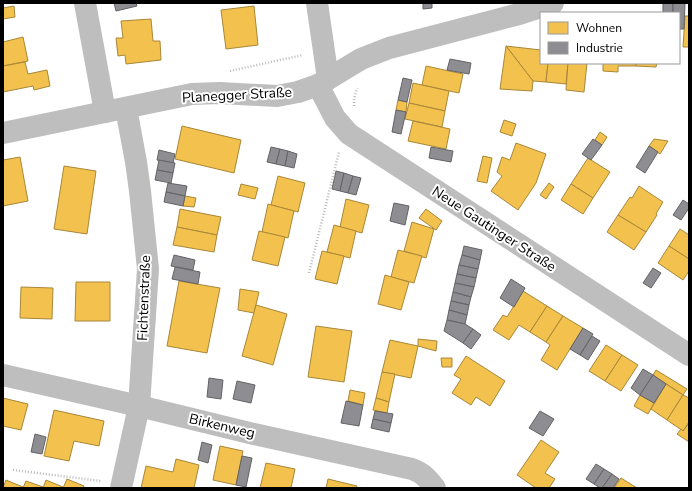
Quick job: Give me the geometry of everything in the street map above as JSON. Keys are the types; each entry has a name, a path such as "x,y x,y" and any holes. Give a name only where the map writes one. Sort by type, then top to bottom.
{"street":[{"name":"Fichtenstraße","path":"85,3 115,110 139,184 148,269 139,406 122,486"},
{"name":"Neue Gautinger Straße","path":"317,3 324,51 323,82 335,118 351,136 689,355"},
{"name":"Planegger Straße","path":"3,133 192,94 220,93 277,96 298,92 323,82 361,59 390,48 517,9 553,3"},
{"name":"Birkenweg","path":"3,375 412,469 419,471 426,476 435,488"}],"path":[{"path":"229,71 324,51"},
{"path":"354,111 354,99 359,84"},
{"path":"309,273 338,152 351,136"},
{"path":"12,470 122,486"}],"building: Wohnen":[{"path":"14,6 15,17 3,19 3,8"},
{"path":"254,6 258,45 226,49 221,10"},
{"path":"685,16 689,16 689,47 683,47"},
{"path":"151,19 153,41 160,41 161,60 126,64 125,55 118,56 116,38 123,38 121,21"},
{"path":"23,37 28,61 3,66 3,42"},
{"path":"506,46 540,50 540,64 548,64 546,82 533,81"},
{"path":"506,46 533,81 532,91 500,89"},
{"path":"25,62 28,74 47,70 50,86 34,90 33,86 3,92 3,66"},
{"path":"548,64 568,64 566,84 546,82"},
{"path":"568,64 587,64 584,92 566,90"},
{"path":"603,64 636,64 636,66 618,66 618,72 603,71"},
{"path":"636,64 657,64 656,67 636,66"},
{"path":"426,66 463,74 459,93 422,85"},
{"path":"413,83 449,91 445,111 409,103"},
{"path":"398,100 407,102 406,112 396,110"},
{"path":"409,103 445,111 442,127 405,119"},
{"path":"504,120 516,124 512,136 500,132"},
{"path":"413,121 450,129 446,149 408,141"},
{"path":"182,126 241,140 234,173 175,159"},
{"path":"600,132 607,137 602,145 595,140"},
{"path":"654,139 668,141 660,154 649,146"},
{"path":"516,143 546,154 536,183 518,210 491,191 502,176 497,172 502,157 510,160"},
{"path":"483,156 492,158 487,183 477,181"},
{"path":"20,157 28,201 3,206 3,160"},
{"path":"588,158 610,172 593,198 571,184"},
{"path":"64,166 96,171 87,234 54,229"},
{"path":"278,176 305,183 298,212 271,205"},
{"path":"549,183 554,187 546,199 540,195"},
{"path":"241,184 258,188 255,199 238,195"},
{"path":"571,184 593,198 583,214 561,200"},
{"path":"639,186 663,202 646,232 618,215 630,197 632,198"},
{"path":"185,196 196,198 194,207 183,206"},
{"path":"346,199 369,205 362,233 340,227"},
{"path":"268,204 294,211 288,238 262,232"},
{"path":"180,209 221,217 217,235 177,227"},
{"path":"426,209 442,221 436,230 419,218"},
{"path":"618,215 646,232 634,250 607,232"},
{"path":"412,222 434,229 426,258 404,251"},
{"path":"334,225 356,231 350,258 327,252"},
{"path":"177,227 217,235 214,252 173,245"},
{"path":"680,229 689,235 689,259 669,246"},
{"path":"259,231 285,237 278,266 252,260"},
{"path":"669,246 689,259 689,271 683,280 658,263"},
{"path":"398,250 422,256 414,283 391,277"},
{"path":"322,251 344,256 337,284 315,279"},
{"path":"385,275 409,282 401,310 378,304"},
{"path":"179,281 220,288 207,353 167,346"},
{"path":"76,282 110,282 110,321 75,321"},
{"path":"21,287 53,288 52,319 20,318"},
{"path":"240,289 259,292 254,313 238,310"},
{"path":"523,291 547,306 530,332 519,325 509,340 493,330 503,315 507,317"},
{"path":"256,305 287,314 273,365 242,356"},
{"path":"547,306 563,316 546,342 530,332"},
{"path":"563,316 583,328 557,370 541,360 550,345 546,342"},
{"path":"316,326 352,331 344,382 308,377"},
{"path":"418,339 437,341 436,351 418,346"},
{"path":"390,340 418,346 411,378 382,372"},
{"path":"606,345 622,355 605,381 589,371"},
{"path":"622,355 638,365 621,391 605,381"},
{"path":"466,356 505,381 490,406 476,397 471,405 452,393 461,379 454,375"},
{"path":"441,358 452,358 452,367 442,367"},
{"path":"656,370 687,389 683,395 653,375"},
{"path":"382,372 395,374 389,402 376,398"},
{"path":"666,384 683,395 667,420 651,409"},
{"path":"350,390 365,393 363,405 348,401"},
{"path":"640,395 654,403 648,414 634,406"},
{"path":"683,395 689,398 689,422 683,431 667,420"},
{"path":"3,398 28,404 21,430 3,426"},
{"path":"376,398 389,402 387,413 373,410"},
{"path":"54,410 104,421 99,446 74,441 69,461 44,456"},
{"path":"689,423 689,442 677,434 681,429 683,431"},
{"path":"541,440 559,452 545,473 555,479 549,488 536,488 517,475"},
{"path":"220,446 243,451 236,485 213,480"},
{"path":"176,459 199,465 194,488 141,488 146,466 173,472"},
{"path":"266,463 295,469 291,488 260,488"},
{"path":"621,478 637,488 614,488"},
{"path":"67,479 84,486 83,488 63,488"},
{"path":"328,479 357,486 356,488 326,488"},
{"path":"6,480 23,487 23,488 3,488"},
{"path":"46,480 63,487 63,488 43,488"},
{"path":"26,481 43,487 43,488 23,488"}],"building: Industrie":[{"path":"114,3 136,3 137,6 116,11"},
{"path":"423,3 432,3 432,8 423,9"},
{"path":"663,3 673,3 673,12 663,12"},
{"path":"673,3 685,3 684,29 680,29 680,12 673,12"},
{"path":"450,59 471,63 469,74 447,70"},
{"path":"403,78 412,80 407,102 398,100"},
{"path":"396,110 406,112 401,134 392,132"},
{"path":"593,139 602,145 591,160 582,154"},
{"path":"649,146 658,152 645,173 636,167"},
{"path":"271,147 280,149 276,164 267,162"},
{"path":"431,147 453,151 451,162 429,158"},
{"path":"280,149 288,151 285,166 276,164"},
{"path":"159,150 175,154 173,163 157,160"},
{"path":"288,151 297,154 294,168 285,166"},
{"path":"159,160 175,163 173,173 157,170"},
{"path":"157,170 173,173 171,183 155,180"},
{"path":"336,171 344,173 340,191 332,189"},
{"path":"344,173 353,176 348,193 340,191"},
{"path":"353,176 361,178 356,195 348,193"},
{"path":"168,183 187,186 185,196 166,192"},
{"path":"166,192 185,196 183,206 164,202"},
{"path":"683,200 689,204 689,208 681,220 673,215"},
{"path":"394,203 409,206 405,225 390,221"},
{"path":"464,246 482,250 480,260 462,255"},
{"path":"174,255 195,260 193,270 171,266"},
{"path":"462,255 480,260 478,269 459,265"},
{"path":"459,265 478,269 476,278 457,274"},
{"path":"175,267 200,272 198,284 172,279"},
{"path":"653,268 661,273 651,288 643,283"},
{"path":"457,274 476,278 474,287 455,283"},
{"path":"511,279 525,288 514,307 500,298"},
{"path":"455,283 474,287 471,297 453,292"},
{"path":"453,292 471,297 469,305 451,301"},
{"path":"451,301 469,305 467,315 449,310"},
{"path":"449,310 467,315 465,324 447,320"},
{"path":"447,320 465,324 473,329 463,343 444,331"},
{"path":"583,328 593,334 580,355 570,349"},
{"path":"473,329 481,335 471,349 463,343"},
{"path":"592,336 600,341 588,360 580,355"},
{"path":"643,369 653,375 640,395 631,388"},
{"path":"653,375 666,384 654,403 640,395"},
{"path":"209,378 223,380 221,399 207,397"},
{"path":"237,381 255,385 251,403 233,399"},
{"path":"346,401 363,405 359,426 341,423"},
{"path":"375,411 393,414 391,423 373,419"},
{"path":"540,411 554,419 543,436 529,428"},
{"path":"373,419 391,423 389,432 371,428"},
{"path":"35,434 46,437 42,454 31,452"},
{"path":"202,442 212,445 208,463 198,460"},
{"path":"242,456 252,458 246,487 236,485"},
{"path":"596,464 604,469 594,484 586,479"},
{"path":"604,469 612,474 602,488 600,488 594,484"},
{"path":"612,474 619,479 613,488 602,488"}]}
